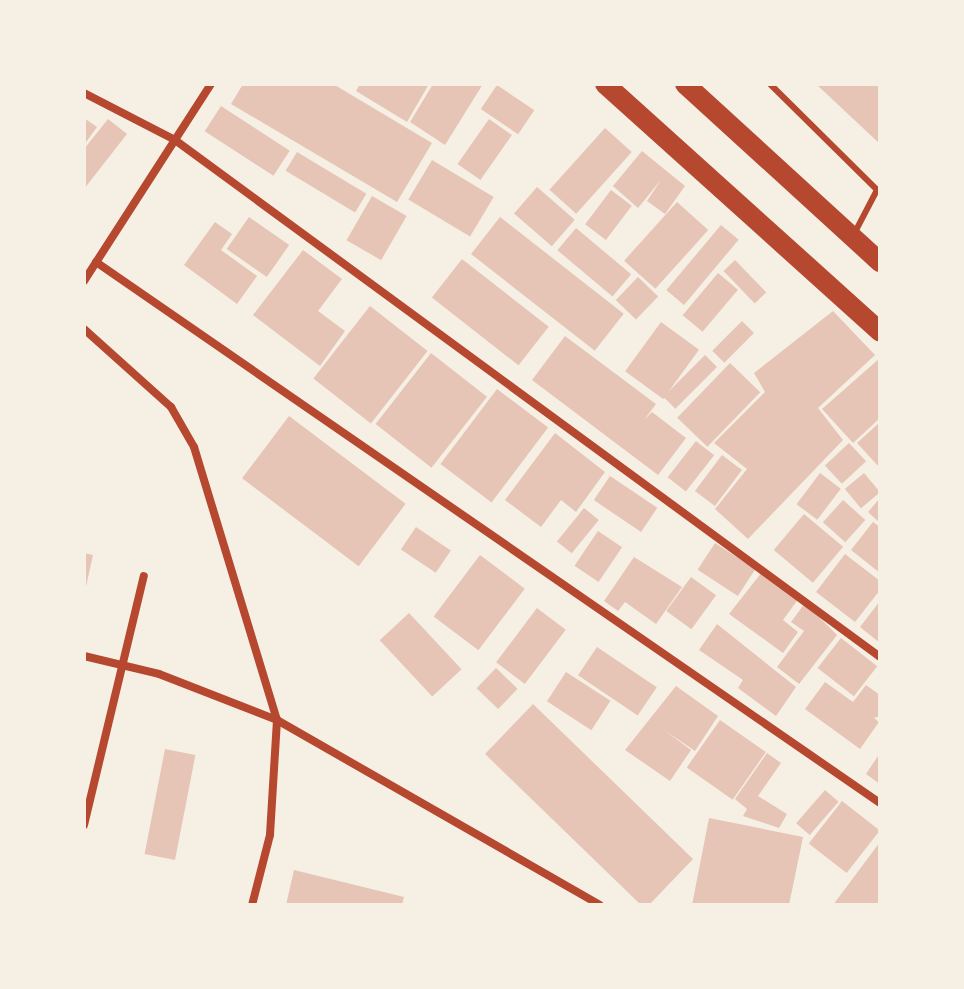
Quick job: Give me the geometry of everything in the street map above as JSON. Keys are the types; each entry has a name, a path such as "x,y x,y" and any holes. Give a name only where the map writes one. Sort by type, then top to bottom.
{"main road":[{"path":"605,84 880,332"},
{"path":"685,84 852,236 876,253"}],"street":[{"path":"84,281 211,84"},
{"path":"84,93 175,140 880,657"},
{"path":"96,262 880,803"},
{"path":"84,329 171,407 194,447 277,720 270,835 252,905"},
{"path":"84,825 144,576"},
{"path":"84,656 122,665 277,720 600,905"}],"lane":[{"path":"770,84 877,190 852,236"}],"building":[{"path":"243,84 333,84 432,143 397,202 231,104"},
{"path":"360,84 429,84 407,122 356,91"},
{"path":"433,84 483,84 445,145 410,122"},
{"path":"816,84 880,84 880,144"},
{"path":"497,85 534,110 518,134 481,109"},
{"path":"221,106 290,151 273,176 205,131"},
{"path":"84,118 97,127 84,145"},
{"path":"108,119 127,134 84,189 84,149"},
{"path":"489,119 512,135 480,180 457,164"},
{"path":"605,128 632,152 576,214 549,190"},
{"path":"642,151 685,186 665,214 647,201 661,180 638,208 613,186"},
{"path":"297,152 366,194 355,213 286,171"},
{"path":"432,160 494,197 470,237 408,199"},
{"path":"537,187 575,220 552,246 514,213"},
{"path":"611,190 632,206 606,240 585,224"},
{"path":"372,196 407,216 381,260 346,240"},
{"path":"677,202 708,230 655,289 624,261"},
{"path":"249,217 289,245 267,277 227,249"},
{"path":"500,217 624,314 595,351 471,254"},
{"path":"215,222 232,234 221,250 257,276 237,304 184,265"},
{"path":"721,225 739,240 684,305 666,290"},
{"path":"576,228 631,274 613,296 557,250"},
{"path":"303,250 342,279 318,311 345,331 320,366 253,315"},
{"path":"462,259 549,327 519,365 432,298"},
{"path":"735,260 766,292 755,303 723,271"},
{"path":"718,273 738,290 703,332 683,315"},
{"path":"638,277 658,296 636,319 616,300"},
{"path":"370,306 428,351 371,423 313,378"},
{"path":"833,311 875,355 818,408 843,440 748,539 715,509 747,469 714,443 765,392 754,373"},
{"path":"742,321 754,333 724,363 712,351"},
{"path":"661,322 699,350 663,399 625,371"},
{"path":"565,336 656,404 644,420 652,412 686,438 658,475 532,380"},
{"path":"431,353 487,397 432,468 376,424"},
{"path":"705,355 717,367 675,409 663,397"},
{"path":"880,358 880,418 853,443 822,409"},
{"path":"730,363 760,392 707,447 677,418"},
{"path":"497,389 548,428 492,503 440,464"},
{"path":"289,416 406,504 359,566 242,478"},
{"path":"880,422 880,468 857,443"},
{"path":"555,433 605,472 576,512 561,500 541,527 505,500"},
{"path":"696,441 714,455 686,491 668,477"},
{"path":"849,443 866,461 842,484 825,466"},
{"path":"722,455 742,470 715,506 695,491"},
{"path":"820,473 841,489 817,520 797,504"},
{"path":"864,473 880,492 861,508 845,489"},
{"path":"610,476 657,508 641,532 594,500"},
{"path":"880,498 880,523 868,512"},
{"path":"843,500 865,520 845,542 823,522"},
{"path":"584,508 599,520 572,553 557,541"},
{"path":"804,514 843,547 813,583 774,550"},
{"path":"873,522 880,527 880,573 851,550"},
{"path":"416,527 451,550 436,573 401,549"},
{"path":"598,531 622,547 599,582 575,566"},
{"path":"715,543 755,569 738,596 698,570"},
{"path":"84,553 93,555 85,591 84,591"},
{"path":"845,554 880,581 880,590 855,622 816,592"},
{"path":"480,555 525,589 478,650 434,616"},
{"path":"634,557 682,587 656,624 625,602 618,611 604,601"},
{"path":"762,572 799,598 783,620 798,632 783,653 729,614"},
{"path":"691,577 716,595 691,629 666,611"},
{"path":"880,601 880,643 860,627"},
{"path":"805,603 837,635 799,684 777,667 804,631 791,622"},
{"path":"537,608 566,630 525,684 496,662"},
{"path":"409,613 462,669 432,697 380,640"},
{"path":"717,624 796,687 776,716 738,688 743,680 699,650"},
{"path":"841,638 877,666 854,696 818,668"},
{"path":"597,647 657,687 638,715 578,675"},
{"path":"496,668 518,689 498,709 477,688"},
{"path":"566,672 610,701 591,730 547,701"},
{"path":"825,682 853,702 866,685 880,695 880,716 874,718 879,722 860,749 805,709"},
{"path":"676,686 718,716 695,751 664,730 691,750 670,781 625,750"},
{"path":"533,704 693,859 649,905 641,905 485,754"},
{"path":"720,720 766,752 733,800 687,768"},
{"path":"165,749 195,755 175,860 145,854"},
{"path":"767,753 781,763 758,796 787,814 779,828 743,816 747,809 735,799"},
{"path":"880,753 880,784 866,774"},
{"path":"825,790 839,802 810,835 796,823"},
{"path":"842,801 880,831 847,873 809,844"},
{"path":"709,818 803,837 789,905 692,905"},
{"path":"880,842 880,905 833,905"},
{"path":"294,870 404,897 402,905 286,905"}]}
